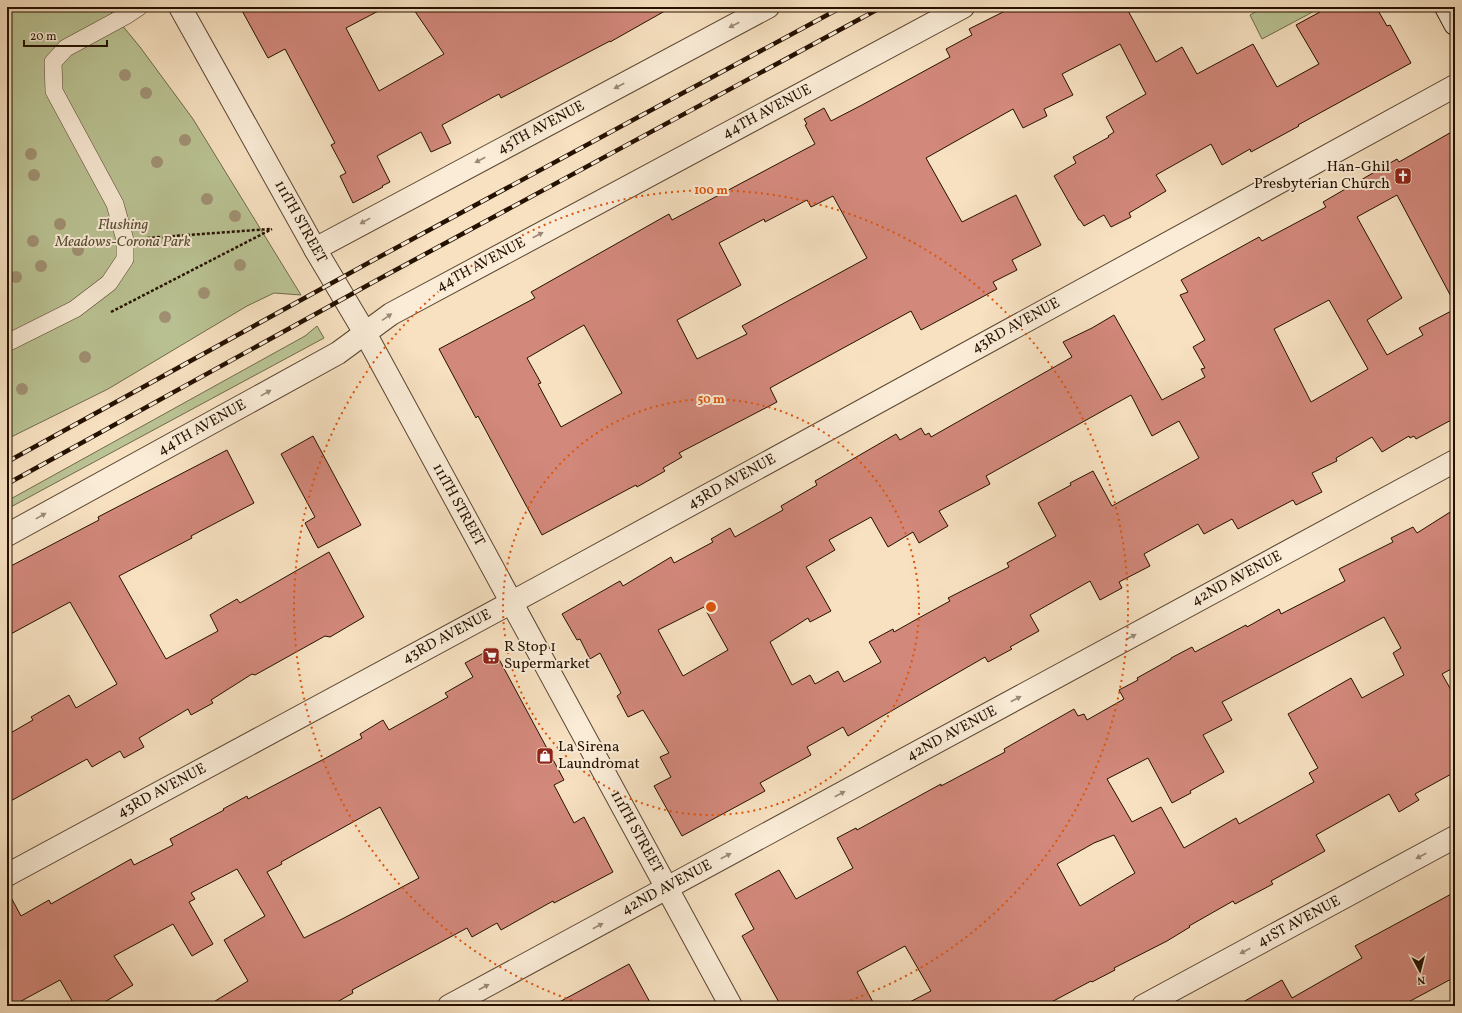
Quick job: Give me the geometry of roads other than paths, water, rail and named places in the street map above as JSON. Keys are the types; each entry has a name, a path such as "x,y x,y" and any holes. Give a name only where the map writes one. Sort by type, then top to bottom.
{"street":[{"name":"111TH STREET","path":"180,7 315,249 365,333 731,1006"},
{"name":"45TH AVENUE","path":"315,249 768,7"},
{"name":"44TH AVENUE","path":"7,535 338,354 398,310 963,7"},
{"path":"1446,7 1455,24"},
{"name":"43RD AVENUE","path":"7,875 512,602 1455,86"},
{"name":"42ND AVENUE","path":"449,1006 1455,461"},
{"name":"41ST AVENUE","path":"1143,1006 1455,837"}],"lane":[{"path":"7,343 75,309 109,283 125,259 124,240 116,204 54,91 53,62 66,48 139,7"}],"railway":[{"path":"7,462 370,262 842,7"},
{"path":"7,484 379,279 882,7"}],"place":[{"name":"Han-Ghil Presbyterian Church","path":"1403,176"},
{"name":"R Stop 1 Supermarket","path":"491,656"},
{"name":"La Sirena Laundromat","path":"545,756"}],"park label":[{"name":"Flushing Meadows-Corona Park","path":"123,234"}]}
